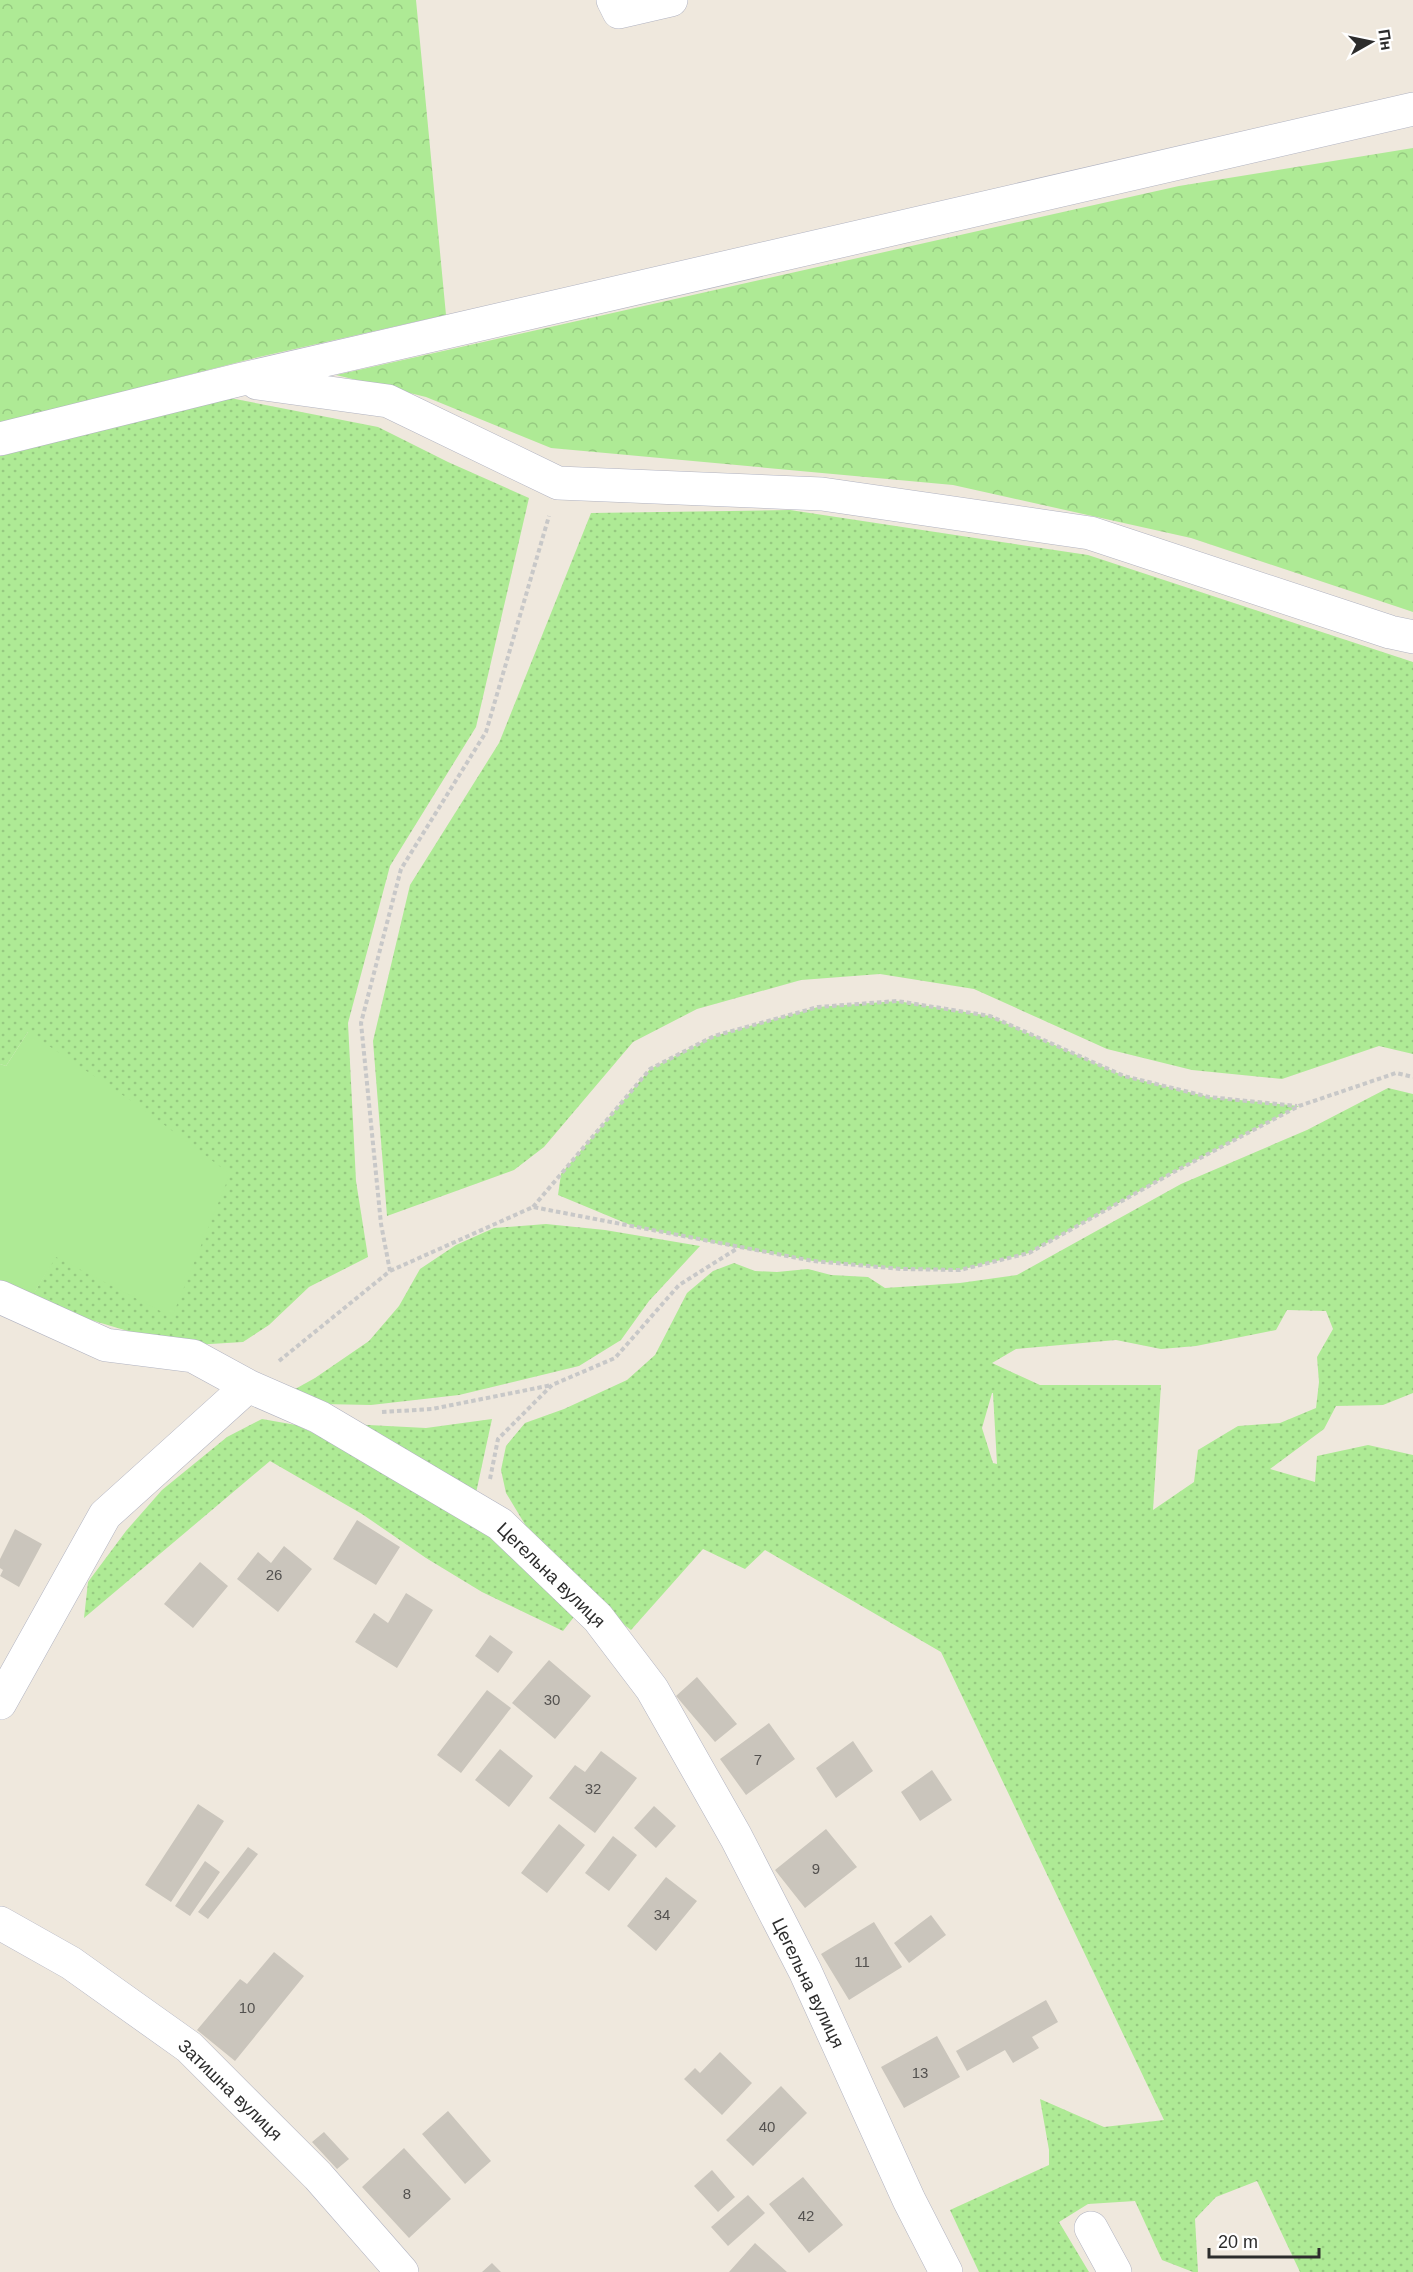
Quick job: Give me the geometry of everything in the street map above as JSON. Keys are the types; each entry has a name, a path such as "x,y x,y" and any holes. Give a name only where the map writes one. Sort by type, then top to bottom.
{"street":[{"path":"613,0 619,12 671,0"},
{"path":"0,439 238,380 1413,109"},
{"path":"238,380 388,401 558,483 822,494 1090,533 1390,633 1413,637"},
{"name":"Цегельна вулиця","path":"0,1297 106,1345 193,1356 249,1386 319,1417 500,1524 598,1618 652,1689 736,1837 805,1971 909,2200 946,2272"},
{"path":"0,1703 105,1515 249,1386"},
{"name":"Затишна вулиця","path":"0,1923 71,1963 189,2047 318,2176 402,2272"},
{"path":"1091,2228 1115,2272"}],"path":[{"path":"390,1271 381,1224 361,1023 402,869 486,732 558,483"},
{"path":"249,1386 390,1271 532,1207 650,1070 714,1036 818,1007 897,1001 990,1016 1124,1076 1209,1097 1299,1106"},
{"path":"532,1207 813,1261 901,1269 960,1270 1029,1253 1172,1173 1299,1106 1396,1073 1413,1077"},
{"path":"375,1413 432,1409 552,1385 615,1358 679,1285 739,1248"},
{"path":"500,1524 489,1482 498,1439 552,1385"}],"green space":[{"path":"0,0 416,0 446,315 259,357 0,423"},
{"path":"1413,148 1413,612 1191,538 953,485 551,448 426,397 336,375 1179,186"},
{"path":"230,398 378,427 448,462 529,498 476,727 390,866 348,1023 356,1181 368,1257 309,1287 269,1325 243,1342 194,1345 141,1335 31,1298 55,1257 28,1032 6,1066 0,1064 0,456 125,421"},
{"path":"790,510 1088,555 1413,662 1413,1054 1379,1046 1282,1079 1192,1070 1107,1049 974,989 880,974 801,980 697,1009 633,1042 544,1147 514,1170 387,1216 373,1041 410,885 499,743 591,513"},
{"path":"897,1001 990,1016 1124,1076 1209,1097 1299,1106 1172,1173 1029,1253 960,1270 901,1269 813,1261 739,1248 635,1227 558,1195 561,1174 650,1069 714,1036 818,1007"},
{"path":"28,1032 139,1106 230,1174 172,1317 56,1257 31,1298 0,1283 0,1064 6,1066"},
{"path":"1388,1088 1413,1094 1413,1393 1383,1405 1336,1406 1324,1429 1270,1469 1315,1482 1317,1456 1368,1445 1413,1455 1413,2272 1300,2272 1257,2181 1216,2197 1195,2219 1198,2272 1162,2260 1135,2201 1088,2204 1059,2222 1089,2272 979,2272 950,2210 1049,2165 1049,2150 1040,2099 1104,2127 1164,2120 941,1652 765,1550 745,1569 703,1549 631,1630 592,1600 532,1536 506,1493 501,1470 506,1446 525,1423 564,1409 627,1380 655,1355 687,1293 713,1271 734,1263 755,1271 777,1272 808,1269 831,1275 868,1277 885,1288 960,1283 1017,1275 1181,1184 1307,1130","holes":["1287,1310 1326,1311 1333,1329 1317,1357 1319,1382 1316,1408 1280,1423 1238,1426 1198,1450 1194,1482 1153,1510 1161,1385 1040,1385 992,1363 1016,1349 1116,1340 1161,1349 1196,1346 1276,1330","993,1393 997,1464 993,1463 982,1428"]},
{"path":"546,1224 605,1230 700,1246 649,1301 621,1340 579,1366 459,1395 371,1405 322,1404 288,1393 315,1378 369,1341 399,1306 420,1269 456,1245 494,1228"},
{"path":"262,1419 296,1425 333,1442 501,1533 577,1613 563,1631 482,1592 426,1558 362,1514 270,1461 84,1618 88,1582 126,1531 162,1490 227,1437"},
{"path":"492,1419 476,1493 349,1424 426,1428"}],"building":[{"path":"357,1520 400,1547 376,1585 333,1559"},
{"path":"15,1529 42,1544 19,1587 0,1576 3,1570 0,1568 0,1559"},
{"path":"284,1546 312,1569 278,1612 237,1579 258,1552 271,1563"},
{"path":"200,1562 228,1586 193,1628 164,1604"},
{"path":"406,1593 433,1610 397,1668 355,1642 374,1613 388,1623"},
{"path":"490,1635 513,1652 498,1673 475,1656"},
{"path":"549,1660 591,1696 555,1739 512,1703"},
{"path":"697,1677 737,1724 715,1742 676,1696"},
{"path":"487,1690 511,1708 461,1773 437,1755"},
{"path":"769,1723 795,1759 746,1795 720,1759"},
{"path":"853,1741 873,1771 836,1798 816,1768"},
{"path":"500,1749 533,1776 509,1807 475,1780"},
{"path":"601,1751 637,1778 595,1833 549,1798 575,1765 585,1772"},
{"path":"932,1770 952,1800 920,1821 901,1792"},
{"path":"198,1804 224,1821 171,1902 145,1885"},
{"path":"654,1806 676,1826 656,1848 634,1828"},
{"path":"559,1824 585,1845 547,1893 521,1873"},
{"path":"826,1829 857,1867 805,1908 775,1870"},
{"path":"613,1836 637,1855 609,1891 585,1873"},
{"path":"248,1847 258,1854 208,1919 198,1912"},
{"path":"205,1861 220,1872 190,1916 175,1906"},
{"path":"666,1877 697,1901 656,1951 627,1926"},
{"path":"931,1915 946,1935 909,1963 894,1943"},
{"path":"874,1922 902,1967 849,2000 821,1954"},
{"path":"274,1952 304,1976 235,2061 197,2030 240,1979 247,1984"},
{"path":"1046,2000 1058,2022 1032,2037 1039,2048 1013,2063 1005,2050 967,2071 956,2051"},
{"path":"937,2036 960,2077 904,2108 881,2067"},
{"path":"720,2052 752,2083 722,2115 684,2079 695,2068 700,2073"},
{"path":"781,2086 807,2113 753,2166 726,2140"},
{"path":"448,2111 491,2161 465,2184 422,2134"},
{"path":"324,2132 349,2159 337,2169 312,2142"},
{"path":"404,2148 451,2199 409,2238 362,2187"},
{"path":"712,2170 735,2197 718,2212 694,2186"},
{"path":"803,2177 843,2225 809,2253 769,2204"},
{"path":"748,2195 765,2213 728,2246 711,2227"},
{"path":"755,2243 787,2272 729,2272"},
{"path":"492,2263 501,2272 482,2272"}]}
